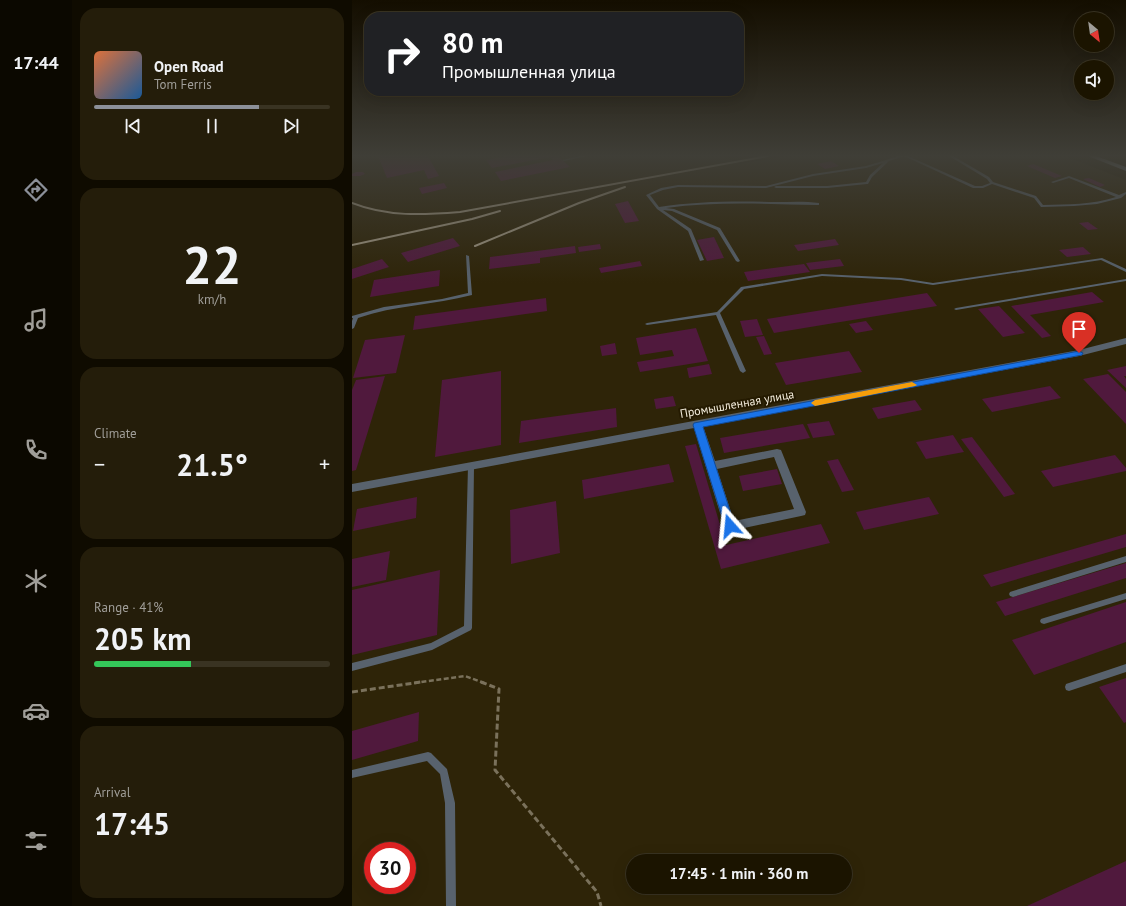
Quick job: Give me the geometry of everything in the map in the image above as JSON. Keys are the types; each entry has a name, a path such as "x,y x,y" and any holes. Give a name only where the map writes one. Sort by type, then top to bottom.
{"street":[{"name":"Промышленная улица","path":"352,488 698,425 1079,353 1126,341"},
{"path":"698,425 730,526 801,512 777,453 711,466"}],"lane":[{"path":"651,198 658,208 690,230 702,260"},
{"path":"1036,198 1042,206 1105,201 1115,198"},
{"path":"658,208 687,203 713,202 818,204"},
{"path":"658,208 673,210 719,229 738,262"},
{"path":"352,328 354,317 372,310 453,300 470,294 466,256"},
{"path":"647,324 718,313 743,288 822,275 901,279 933,284 1102,260 1126,271"},
{"path":"956,309 1126,280"},
{"path":"718,313 743,371"},
{"path":"352,667 432,646 468,628 471,466"},
{"path":"1013,594 1126,559"},
{"path":"1044,621 1126,596"},
{"path":"1069,687 1126,668"},
{"path":"352,774 428,756 444,772 450,804 451,906"}],"path":[{"path":"352,692 466,676 499,689 495,770 597,892 602,906"}],"shaded area":[{"path":"352,198 1126,198 1126,906 352,906"}],"building":[{"path":"628,201 639,221 625,223 615,204"},
{"path":"1088,222 1098,229 1088,230 1079,223"},
{"path":"714,237 724,258 707,261 697,240"},
{"path":"453,238 460,246 408,262 401,253"},
{"path":"835,239 839,245 798,251 794,245"},
{"path":"600,244 601,249 579,252 578,247"},
{"path":"575,246 576,253 540,258 540,263 489,269 490,257"},
{"path":"1083,247 1091,254 1067,257 1059,250"},
{"path":"382,259 389,267 352,279 352,269"},
{"path":"840,259 844,266 810,270 806,263"},
{"path":"640,261 642,266 601,273 599,268"},
{"path":"804,264 810,272 748,281 744,272"},
{"path":"440,270 439,286 370,297 374,280"},
{"path":"1092,292 1104,302 1030,315 1051,336 1042,338 1011,306"},
{"path":"927,293 937,306 774,333 767,319"},
{"path":"546,298 547,311 413,330 415,316"},
{"path":"999,306 1025,333 1003,337 978,309"},
{"path":"757,319 763,335 745,337 740,321"},
{"path":"866,321 873,330 856,333 849,324"},
{"path":"696,328 708,361 640,372 637,362 674,356 672,350 640,355 636,338"},
{"path":"405,335 396,373 353,378 365,340"},
{"path":"764,336 772,354 764,355 756,337"},
{"path":"615,343 617,354 602,356 600,346"},
{"path":"849,351 862,372 786,385 775,363"},
{"path":"709,364 712,374 689,378 687,368"},
{"path":"1126,366 1126,376 1124,376 1126,379 1126,388 1107,370"},
{"path":"501,371 501,445 435,457 442,380"},
{"path":"1108,374 1126,392 1126,424 1083,379"},
{"path":"385,376 356,470 352,471 352,390 356,380"},
{"path":"1050,386 1061,398 992,412 982,399"},
{"path":"673,396 676,406 656,409 654,399"},
{"path":"915,400 922,410 878,419 872,408"},
{"path":"616,408 617,427 519,443 521,421"},
{"path":"829,421 835,435 813,438 807,424"},
{"path":"803,424 810,438 724,453 720,438"},
{"path":"953,435 964,452 926,459 916,442"},
{"path":"972,437 1015,494 1004,497 961,439"},
{"path":"696,444 726,545 821,524 830,543 721,569 685,446"},
{"path":"1115,455 1126,468 1126,471 1053,487 1041,471"},
{"path":"838,459 854,490 842,492 827,461"},
{"path":"669,464 674,482 584,499 582,480"},
{"path":"777,469 782,484 743,491 739,476"},
{"path":"417,497 416,518 353,531 357,509"},
{"path":"929,497 939,514 864,530 856,512"},
{"path":"556,501 560,553 511,564 510,510"},
{"path":"1126,534 1126,547 991,587 983,575"},
{"path":"390,551 386,580 352,587 352,559"},
{"path":"1126,563 1126,578 1005,616 996,602"},
{"path":"440,570 437,635 352,655 352,590"},
{"path":"1126,602 1126,642 1034,675 1012,640"},
{"path":"1126,678 1126,722 1124,723 1099,687"},
{"path":"419,712 418,741 352,760 352,731"},
{"path":"1126,861 1126,906 1027,906"}],"railway":[{"path":"352,203 365,208 392,213 432,214 460,212 535,198"},
{"path":"475,246 593,198"},
{"path":"352,245 472,219 500,211"}],"slow traffic":[{"path":"815,403 912,385"}],"route":[{"path":"730,526 698,425 1079,353"}]}
